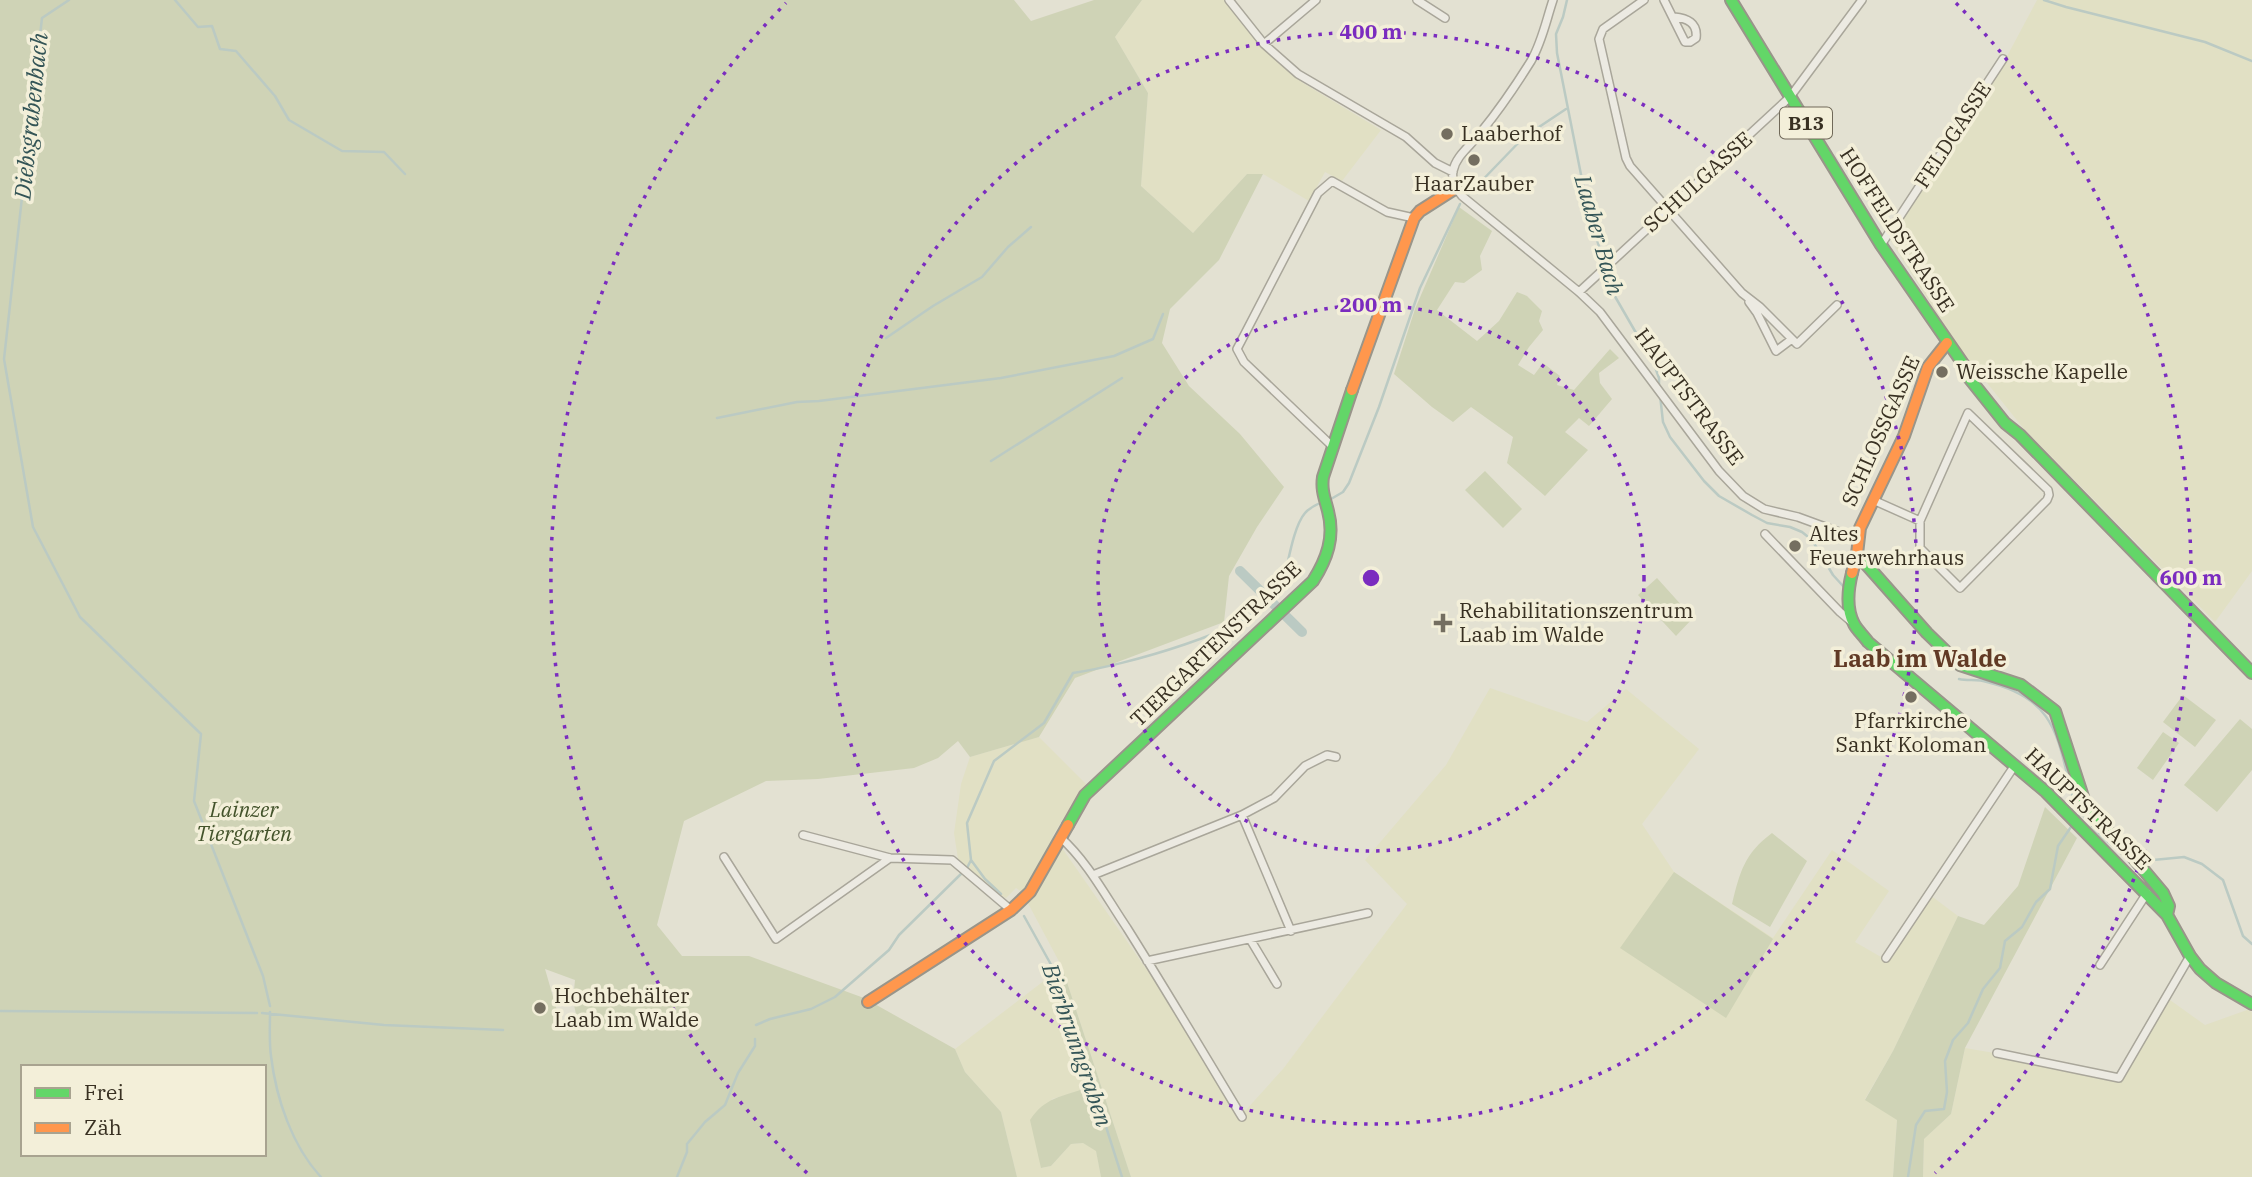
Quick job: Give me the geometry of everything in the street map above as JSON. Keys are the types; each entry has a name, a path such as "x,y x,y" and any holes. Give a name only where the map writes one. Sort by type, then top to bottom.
{"street":[{"path":"1228,0 1264,44 1298,74 1406,137 1435,163 1452,172"},
{"path":"1264,44 1316,0"},
{"path":"1417,0 1445,18"},
{"path":"1332,446 1244,362 1237,348 1318,193 1332,181 1387,212 1415,218 1420,211 1455,188 1452,172 1458,159 1480,133 1530,62 1539,46 1553,0"},
{"path":"1644,0 1603,29 1599,39 1626,158 1635,173 1742,293 1757,313 1776,351 1792,339"},
{"path":"1664,0 1674,17"},
{"name":"HOFFELDSTRASSE","path":"1731,0 1881,245 1947,344 2012,418 2021,435 2252,673"},
{"name":"SCHULGASSE","path":"1579,292 1790,97 1862,0"},
{"name":"FELDGASSE","path":"1881,245 2003,60"},
{"name":"HAUPTSTRASSE","path":"1455,188 1600,312 1719,471 1753,504 1823,525 1858,539"},
{"name":"TIERGARTENSTRASSE","path":"868,1002 1011,910 1030,892 1085,795 1312,581 1323,567 1329,551 1331,518 1322,487 1324,473 1415,218"},
{"path":"1742,293 1797,344 1837,305"},
{"name":"SCHLOSSGASSE","path":"1858,539 1860,528 1904,436 1928,367 1947,344"},
{"path":"1968,413 2048,490 2047,499 1959,588 1920,548 1920,522 1968,413"},
{"path":"1873,500 1920,522"},
{"name":"HAUPTSTRASSE","path":"1765,534 1853,623 1868,642 2046,792 2167,915 2190,956 2216,984 2252,1004"},
{"path":"1853,623 1848,598 1849,580 1857,554 1858,539"},
{"path":"1857,554 1927,633 1960,665 2021,685 2055,711 2082,801 2163,893 2169,906 2167,915"},
{"path":"1093,875 1242,815 1274,798 1305,766 1327,755 1335,757"},
{"path":"1886,958 2015,765"},
{"path":"1242,815 1291,931"},
{"path":"803,835 890,858 952,860 1011,910"},
{"path":"1060,837 1074,849 1093,875 1242,1117"},
{"path":"724,857 776,939 890,858"},
{"path":"2100,965 2147,893"},
{"path":"1147,961 1368,913"},
{"path":"1250,939 1277,984"},
{"path":"1997,1053 2119,1078 2190,956"}],"green space":[{"name":"Lainzer Tiergarten","path":"0,0 1014,0 1031,21 1094,0 1142,0 1115,37 1148,93 1141,186 1193,233 1247,174 1263,174 1219,260 1170,309 1162,343 1189,386 1240,434 1284,487 1229,576 1224,622 1075,678 1039,737 970,757 958,741 938,758 914,768 818,779 766,781 684,821 657,925 682,956 749,956 864,998 955,1049 965,1072 1001,1112 1017,1177 0,1177","holes":["545,969 575,980 573,1000 579,1029 560,1030 560,1021"]},
{"path":"1142,0 1225,0 1264,47 1303,83 1381,130 1342,181 1325,172 1309,201 1263,174 1247,174 1193,233 1141,186 1148,93 1115,37"},
{"path":"2037,0 2252,0 2252,571 2215,622 2024,429 1955,343 1888,236 1997,75"},
{"path":"1459,207 1492,231 1480,256 1482,270 1464,283 1455,282 1437,310 1477,341 1499,321 1517,292 1527,296 1542,311 1539,321 1543,330 1518,365 1534,375 1543,363 1560,376 1557,385 1574,390 1610,349 1619,358 1599,373 1600,383 1612,399 1589,426 1579,418 1565,432 1588,450 1545,496 1507,463 1513,437 1471,407 1453,422 1394,374 1415,309"},
{"path":"1485,471 1522,509 1503,528 1465,490"},
{"path":"1657,578 1693,618 1676,636 1638,595"},
{"path":"1490,688 1587,722 1626,689 1699,749 1642,824 1674,872 1773,938 1832,850 1889,891 1855,942 1881,957 1926,892 1958,916 1893,1051 1865,1099 1897,1119 1893,1177 1131,1177 1062,967 1022,892 1016,888 1006,898 995,892 958,859 954,833 961,784 970,757 1039,737 1086,784 1053,835 1245,1111 1283,1069 1407,904 1365,860 1446,765"},
{"path":"2183,695 2216,720 2195,747 2163,722"},
{"path":"2240,719 2252,729 2252,770 2217,812 2184,785"},
{"path":"2163,732 2179,743 2153,780 2137,768"},
{"path":"2045,807 2077,838 1965,1048 1951,1114 1924,1139 1923,1177 1893,1177 1897,1120 1865,1100 1893,1051 1958,916 1984,925 2018,886"},
{"path":"1772,833 1807,861 1770,927 1732,904 1744,864 1755,848"},
{"path":"1674,872 1773,939 1726,1018 1620,948"},
{"path":"1062,967 1131,1177 1101,1177 1096,1151 1083,1143 1071,1144 1051,1166 1041,1168 1030,1120 1048,1102 1086,1088 1049,977"},
{"path":"1049,977 1086,1089 1052,1099 1042,1168 1051,1166 1071,1144 1083,1143 1096,1150 1101,1177 1017,1177 1001,1112 965,1072 955,1049"},
{"path":"2163,995 2205,1025 2247,1010 2252,1012 2252,1177 1923,1177 1924,1139 1951,1114 1965,1048 2117,1074"}],"waterway":[{"name":"Diebsgrabenbach","path":"69,0 42,18 4,359 33,527 80,617 201,734 194,801 263,976 270,1006"},
{"path":"175,0 198,27 212,26 220,49 236,51 275,96 289,120 342,151 384,152 405,174"},
{"name":"Laaber Bach","path":"1567,0 1556,34 1557,53 1588,210 1613,293 1654,364 1659,378 1659,389"},
{"path":"2044,0 2205,42 2252,61"},
{"path":"1469,194 1524,137 1566,109"},
{"path":"1331,499 1343,492 1349,483 1379,407 1420,288 1460,204"},
{"path":"886,338 982,277 1008,247 1031,227"},
{"path":"717,418 797,402 1001,378 1114,356 1153,339 1163,314"},
{"path":"991,461 1122,378"},
{"name":"Laaber Bach","path":"1660,395 1663,422 1670,437 1704,481 1719,496 1767,523 1802,532 1812,540 1833,575 1843,586"},
{"name":"Bierbrunngraben","path":"1001,894 971,860 967,823 994,761 1044,723 1073,673 1122,663 1185,644 1245,619 1267,605 1282,588 1292,542 1301,519 1308,510 1318,504"},
{"name":"Bierbrunngraben","path":"1240,571 1302,632"},
{"name":"Laaber Bach","path":"1959,679 1984,681 2011,689 2029,699 2042,711 2058,741 2074,801 2095,829 2122,852"},
{"path":"2076,819 2081,813"},
{"path":"1908,1177 1916,1125 1925,1111 1944,1109 1947,1092 1945,1061 1953,1040 1968,1023 1983,989 2000,968 2005,941 2022,927 2036,902 2050,889 2058,846 2073,824"},
{"name":"Laaber Bach","path":"2143,861 2184,857 2202,864 2223,880 2243,936 2252,944"},
{"path":"756,1025 811,1009 835,997 889,950 899,935 967,868 971,860"},
{"name":"Bierbrunngraben","path":"1024,916 1059,979 1122,1177"},
{"path":"0,1011 257,1013"},
{"name":"Diebsgrabenbach","path":"270,1012 271,1056 281,1105 302,1151 321,1177"},
{"path":"262,1013 384,1025 503,1030"},
{"path":"677,1177 687,1152 687,1144 705,1122 725,1105 738,1073 755,1046 755,1039"}],"traffic: fast":[{"path":"1731,0 1881,245 1968,371 1969,378 2005,423 2020,435 2252,673"},
{"path":"1068,825 1085,795 1313,581 1326,556 1331,530 1323,477 1352,390"},
{"path":"1857,554 1927,633 1960,665 2021,685 2055,711 2087,809 2163,893 2169,906 2167,915"},
{"path":"1852,573 1849,592 1851,618 1868,642 2046,792 2167,915 2200,969 2216,983 2252,1004"}],"traffic: slow":[{"path":"1352,390 1414,218 1420,211 1456,188"},
{"path":"1852,573 1860,528 1904,436 1928,367 1947,343"},
{"path":"868,1002 1011,910 1030,892 1068,825"}],"place":[{"name":"Laaberhof","path":"1447,134"},
{"name":"HaarZauber","path":"1474,160"},
{"name":"Weissche Kapelle","path":"1942,372"},
{"name":"Altes Feuerwehrhaus","path":"1795,546"},
{"name":"Rehabilitationszentrum Laab im Walde","path":"1443,623"},
{"name":"Pfarrkirche Sankt Koloman","path":"1911,697"},
{"name":"Hochbehälter Laab im Walde","path":"540,1008"}],"district":[{"name":"Laab im Walde","path":"1920,659"}]}
